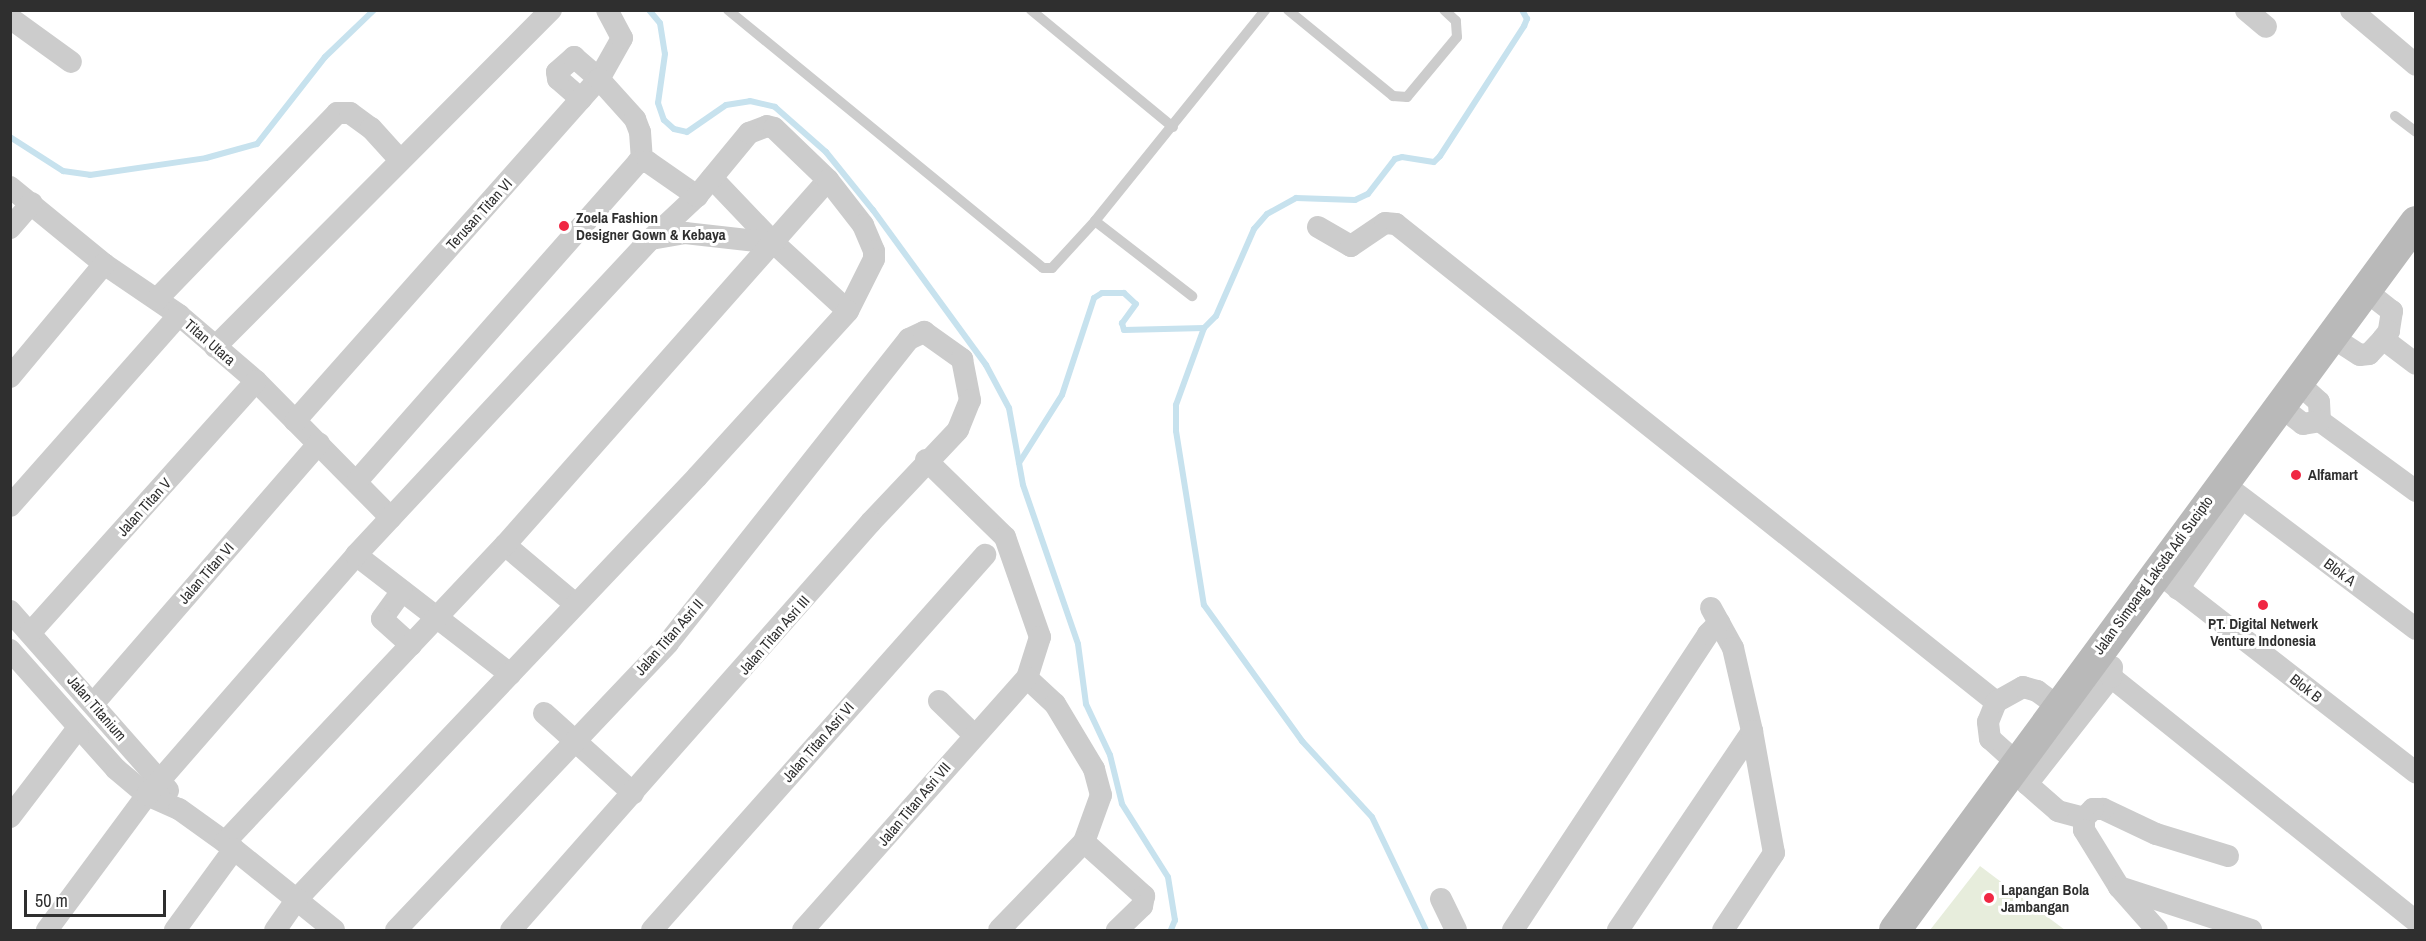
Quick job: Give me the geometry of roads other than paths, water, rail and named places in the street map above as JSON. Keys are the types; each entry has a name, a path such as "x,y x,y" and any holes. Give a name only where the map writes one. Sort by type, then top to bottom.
{"street":[{"path":"215,347 551,10"},
{"name":"Terusan Titan VI","path":"295,421 599,79 622,38 607,10"},
{"path":"2246,10 2266,27"},
{"path":"2350,10 2415,65"},
{"path":"10,18 71,62"},
{"path":"357,481 642,160 640,132 635,119 599,79 570,57 556,76 581,99"},
{"path":"157,299 337,113 350,113 371,128 400,160"},
{"path":"47,930 154,787 356,555 650,240 697,196 749,133 766,126 784,135 828,180 863,225 876,255 848,311 297,899 275,930"},
{"path":"642,160 697,196"},
{"path":"712,178 774,243 848,311"},
{"path":"175,930 229,845 505,544 828,180"},
{"name":"Titan Utara","path":"10,187 104,264 179,315 256,381 391,518"},
{"path":"10,228 32,203"},
{"name":"Jalan Simpang Laksda Adi Sucipto","path":"1895,930 2018,772 2058,706 2098,665 2167,580 2232,490 2289,394 2415,222"},
{"path":"1318,227 1351,246 1385,223 1396,224 1996,702"},
{"path":"650,240 685,233 774,243"},
{"path":"10,377 104,264"},
{"path":"2332,337 2360,355 2369,354 2389,331 2392,311 2366,291"},
{"path":"10,506 179,315"},
{"name":"Jalan Titan Asri III","path":"511,930 926,460 958,430 970,400 962,359 924,332"},
{"name":"Jalan Titan Asri II","path":"396,930 668,643 909,339 924,332"},
{"path":"2383,339 2415,364"},
{"name":"Jalan Titan V","path":"31,632 256,381"},
{"path":"2289,394 2319,402 2320,421 2415,491"},
{"name":"Jalan Titan VI","path":"93,704 319,443"},
{"path":"926,460 1005,537 1040,637 1027,678 1055,704 1094,769 1101,795 1084,842 999,930"},
{"name":"Blok A","path":"2232,490 2415,629"},
{"path":"505,544 575,604"},
{"path":"356,555 510,674"},
{"name":"Jalan Titan Asri VI","path":"652,930 985,555"},
{"name":"Blok B","path":"2167,580 2415,773"},
{"path":"402,591 382,619 411,645"},
{"name":"Jalan Titanium","path":"10,611 93,704 154,787"},
{"path":"1513,930 1708,634 1715,616 1733,648 1752,730 1774,853 1722,930"},
{"name":"Jalan Titanium","path":"10,650 78,728 334,930"},
{"path":"2018,772 2098,665 2415,921"},
{"name":"Jalan Titan Asri VII","path":"803,930 1027,678"},
{"path":"2058,706 2037,691 2023,687 1996,702 1988,722 1990,739 2018,772 2058,811 2084,818"},
{"path":"939,701 974,735"},
{"path":"544,713 633,793"},
{"path":"10,817 78,728"},
{"path":"1618,930 1752,730"},
{"path":"2157,930 2120,887 2084,830 2084,818 2093,809 2103,809 2156,834 2228,856"},
{"path":"1084,842 1144,896 1142,906 1117,930"},
{"path":"2120,887 2250,930"},
{"path":"1441,899 1456,930"}],"lane":[{"path":"728,10 1035,265 1053,268 1173,127 1265,10"},
{"path":"1031,10 1173,127"},
{"path":"1287,10 1394,96 1407,97 1457,37 1456,21 1444,10"},
{"path":"2395,116 2415,132"},
{"path":"1095,221 1192,296"}],"waterway":[{"path":"10,137 63,171 90,175 206,158 257,144 325,57 374,10"},
{"path":"649,10 660,23 665,54 658,103 664,120 674,129 687,132 726,105 750,101 775,107 826,152 873,210 986,365 1009,408 1023,485 1078,644 1086,704 1110,755 1122,804 1168,877 1175,920 1171,930"},
{"path":"1019,463 1062,395 1094,298 1102,293 1124,293 1136,304 1122,323 1124,330 1204,328 1216,316 1254,229 1267,214 1296,198 1355,200 1368,194 1395,159 1402,157 1434,162 1524,26 1527,19 1522,10"},
{"path":"1204,328 1176,405 1176,431 1204,605 1302,741 1372,817 1426,930"}],"place":[{"name":"Zoela Fashion Designer Gown & Kebaya","path":"564,226"},
{"name":"Alfamart","path":"2296,475"},
{"name":"PT. Digital Netwerk Venture Indonesia","path":"2263,605"},
{"name":"Lapangan Bola Jambangan","path":"1989,898"}]}
